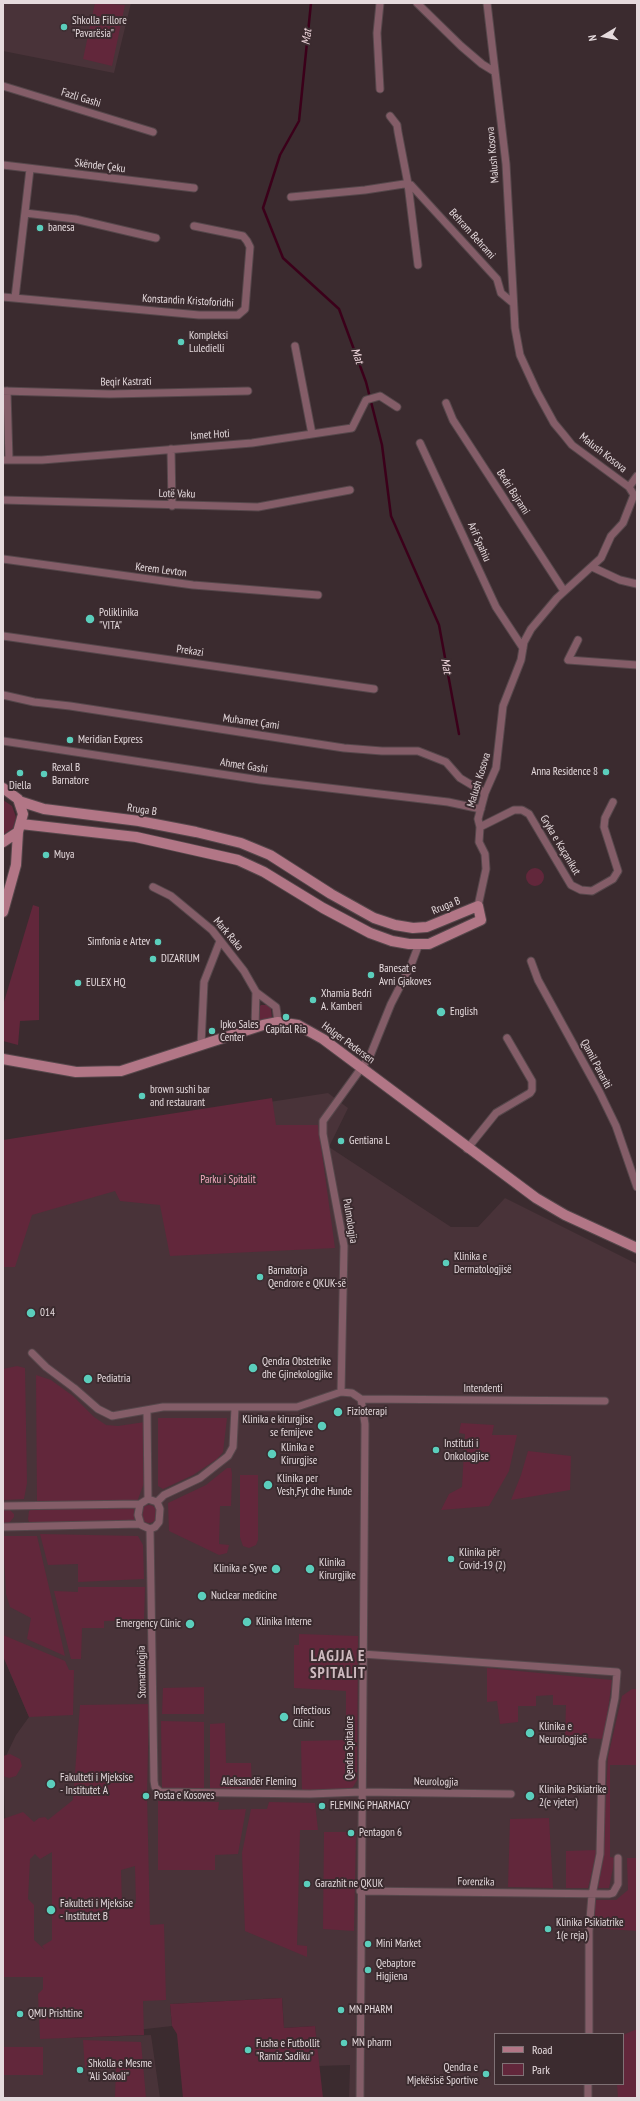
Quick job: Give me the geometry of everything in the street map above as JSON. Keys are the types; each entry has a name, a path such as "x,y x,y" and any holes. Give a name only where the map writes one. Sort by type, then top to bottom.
{"main road":[{"path":"3,788 12,793 19,801 23,814 19,828 16,865 3,912"},
{"name":"Rruga B","path":"19,801 44,809 139,821 196,832 241,843 270,855 331,894 374,918 395,925 412,928 427,926 478,906 481,920 429,944 392,941 370,934 323,908 264,872 238,860 136,837 19,828"},
{"path":"3,842 19,828"},
{"name":"Holger Pedersen","path":"3,1060 65,1071 105,1072 129,1069 255,1027 278,1022 298,1024 309,1029 521,1188 550,1207 637,1248"}],"street":[{"path":"380,3 377,33 380,89"},
{"path":"417,3 461,46 482,64 495,72"},
{"name":"Malush Kosova","path":"478,906 486,869 485,854 479,842 480,826 478,820 485,792 496,768 503,706 519,665 527,636 564,591 601,558 611,536 623,523 634,498 633,490 572,445 554,423 524,367 520,355 514,303 506,164 487,3"},
{"name":"Fazli Gashi","path":"3,86 153,132"},
{"path":"390,116 397,125 408,184 418,266"},
{"name":"Skënder Çeku","path":"3,165 194,188"},
{"path":"15,298 30,169"},
{"path":"291,198 408,184"},
{"name":"Behram Behrami","path":"408,184 420,194 497,279 501,293 514,303"},
{"path":"25,213 75,219 156,238"},
{"name":"Konstandin Kristoforidhi","path":"3,297 199,315 238,315 245,309 250,247 243,236 194,226"},
{"path":"295,346 312,434"},
{"path":"5,391 6,460"},
{"name":"Beqir Kastrati","path":"5,391 110,394 248,391"},
{"name":"Ismet Hoti","path":"6,460 42,460 252,443 352,428 366,400 380,396 397,407"},
{"name":"Bedri Bajrami","path":"446,403 453,420 564,591"},
{"name":"Arif Spahiu","path":"420,443 496,607 523,648"},
{"path":"171,449 172,506"},
{"path":"633,490 637,476"},
{"name":"Lotë Vaku","path":"3,500 172,506 258,507 350,490"},
{"name":"Kerem Levton","path":"3,559 193,585 318,595"},
{"path":"592,567 620,580 637,584"},
{"name":"Prekazi","path":"3,636 374,688"},
{"path":"578,640 568,660 637,665"},
{"name":"Muhamet Çami","path":"3,695 34,702 70,706 344,748 382,751 418,751 446,762 460,778 485,792"},
{"name":"Ahmet Gashi","path":"3,740 260,780 448,802 481,809"},
{"name":"Gryka e Kaçanikut","path":"480,826 514,810 522,810 529,814 571,885 581,890 592,891 613,879 618,871 604,827 605,818 613,802"},
{"name":"Mark Raka","path":"153,887 179,902 212,930 244,971 256,992 276,1007 278,1022"},
{"path":"201,1045 204,982 220,941"},
{"path":"362,1068 370,1056 391,1004 411,965 419,944"},
{"name":"Qamil Panariti","path":"531,961 538,980 612,1119 636,1183"},
{"path":"255,1027 256,992"},
{"path":"467,1149 496,1113 532,1090 532,1081 507,1038"},
{"name":"Pulmologjia","path":"341,1392 344,1246 323,1127 328,1113 362,1068"},
{"path":"32,1353 52,1372 74,1388 104,1414 117,1416 163,1407 221,1406 235,1408 298,1408 341,1392 352,1393 361,1399"},
{"name":"Intendenti","path":"361,1399 605,1401"},
{"name":"Qendra Spitalore","path":"360,2098 360,1891 365,1415 361,1399"},
{"path":"157,1502 164,1496 200,1478 228,1456 233,1446 235,1408"},
{"path":"147,1410 148,1499"},
{"path":"3,1526 140,1524 150,1529 155,1527 160,1520 160,1507 157,1502 148,1499"},
{"path":"3,1506 140,1504 148,1499"},
{"path":"140,1504 138,1515 140,1524"},
{"name":"Stomatologjia","path":"150,1529 154,1781 158,1790"},
{"path":"362,1654 617,1672 615,1698 602,1761 600,1847 592,1894 589,1939 589,2033"},
{"name":"Aleksandër Fleming","path":"158,1790 166,1793 361,1792"},
{"name":"Neurologjia","path":"361,1792 510,1794"},
{"name":"Forenzika","path":"360,1891 609,1894 616,1889 618,1858"},
{"path":"588,2085 588,2098"}],"shaded area":[{"name":"Shkolla Fillore \"Pavarësia\"","path":"3,3 131,3 114,73 3,51"},
{"path":"328,1093 348,1108 329,1147 451,1227 478,1227 505,1198 637,1264 637,2098 349,2098 350,2065 318,2066 315,2026 284,2028 282,1998 170,2004 172,2026 66,2038 151,2035 160,2098 3,2098 3,1870 7,1863 3,1762 16,1735 29,1717 3,1656 3,1143"}],"green space":[{"path":"95,3 125,5 112,66 83,59"},
{"path":"3,800 12,806 16,817 13,828 3,835"},
{"path":"531,868 539,868 544,873 542,884 539,886 531,886 526,881 526,873"},
{"path":"33,905 39,907 39,1020 20,1021 18,1045 3,1041 3,1005"},
{"path":"261,1005 268,1005 271,1008 272,1019 259,1022 259,1007"},
{"name":"Parku i Spitalit","path":"272,1098 276,1125 318,1125 335,1248 170,1256 160,1205 120,1201 115,1191 32,1215 15,1267 3,1267 3,1140"},
{"path":"17,1366 25,1368 27,1483 24,1499 3,1500 3,1369"},
{"path":"36,1375 51,1380 73,1396 94,1417 106,1425 118,1426 145,1422 144,1483 137,1502 37,1501"},
{"path":"158,1418 227,1418 223,1452 217,1459 193,1475 163,1489 158,1486"},
{"path":"461,1423 494,1425 492,1435 517,1435 509,1471 489,1506 441,1510 449,1494 462,1487 465,1434 459,1433"},
{"path":"528,1451 571,1456 570,1490 511,1500 521,1475"},
{"path":"227,1468 231,1468 232,1474 231,1506 220,1506 219,1544 229,1545 227,1553 219,1555 169,1531 168,1503 206,1485"},
{"path":"240,1475 258,1475 258,1540 256,1545 249,1548 243,1546 240,1537"},
{"path":"149,1505 155,1508 158,1514 155,1520 149,1523 143,1520 140,1514 143,1508"},
{"path":"134,1508 134,1522 33,1523 29,1522 28,1519 29,1511 32,1509"},
{"path":"3,1509 9,1509 14,1514 14,1517 9,1523 3,1523"},
{"path":"40,1534 138,1536 143,1545 144,1579 78,1582 78,1564 48,1565"},
{"path":"3,1536 37,1536 65,1656 27,1639 31,1618 10,1607 6,1594"},
{"path":"78,1587 145,1587 144,1620 104,1621 104,1628 82,1628 81,1659 71,1659 54,1591 78,1592"},
{"path":"299,1634 358,1636 357,1780 353,1787 347,1791 302,1792 301,1741 346,1740 346,1691 294,1688 294,1645 299,1645"},
{"path":"3,1635 65,1661 69,1670 74,1670 73,1715 29,1717 3,1656"},
{"path":"487,1668 612,1680 604,1739 565,1737 566,1705 553,1705 553,1695 536,1696 536,1706 518,1706 518,1722 500,1724 497,1701 487,1702"},
{"path":"204,1687 204,1714 162,1714 163,1688"},
{"path":"632,1689 637,1689 637,1765 610,1765 610,1857 615,1858 609,1888 598,1888 602,1866 608,1757 622,1696"},
{"path":"149,1704 147,1795 150,1925 164,1924 166,2000 143,2001 144,2035 40,2039 38,1994 43,1989 43,1977 3,1977 3,1819 23,1812 34,1822 39,1818 45,1817 48,1820 73,1800 80,1705","holes":["52,1852 52,1940 42,1946 45,1950 34,1940 34,1905 28,1899 30,1859 35,1854 40,1859","135,1866 136,1903 122,1906 121,1870"]},
{"path":"161,1721 204,1722 204,1789 162,1789"},
{"path":"225,1723 226,1763 251,1763 252,1791 210,1791 210,1724"},
{"path":"10,1754 20,1759 22,1766 16,1776 9,1778 3,1776 3,1756"},
{"path":"158,1801 219,1802 218,1810 246,1809 238,1854 215,1855 215,1870 158,1870"},
{"path":"269,1802 315,1803 318,1830 300,1830 297,1945 307,1946 307,1957 245,1931 242,1853 251,1809 267,1809"},
{"path":"549,1818 553,1888 508,1887 510,1819"},
{"path":"324,1832 356,1832 354,1931 323,1929"},
{"path":"597,1850 588,1888 566,1888 566,1851"},
{"path":"627,1858 637,1858 637,1931 595,1928 595,1900 616,1900 628,1890"},
{"name":"Fusha e Futbollit \"Ramiz Sadiku\"","path":"282,1998 284,2028 315,2026 323,2098 183,2098 177,2034 172,2026 170,2004"},
{"path":"637,2029 637,2098 618,2098 617,2085 624,2085 624,2035"},
{"path":"83,2040 141,2042 146,2098 115,2098 116,2068 85,2069"},
{"path":"3,2047 43,2047 43,2075 3,2075"}],"waterway":[{"name":"Mat","path":"311,3 299,121 280,155 263,208 283,258 339,309 366,382 382,445 391,516 439,625 459,734"}],"place":[{"name":"Shkolla Fillore \"Pavarësia\"","path":"64,27"},
{"name":"banesa","path":"40,228"},
{"name":"Kompleksi Luledielli","path":"181,342"},
{"name":"Poliklinika \"VITA\"","path":"90,619"},
{"name":"Meridian Express","path":"70,740"},
{"name":"Anna Residence 8","path":"606,772"},
{"name":"Diella","path":"20,773"},
{"name":"Rexal B Barnatore","path":"44,774"},
{"name":"Muya","path":"46,855"},
{"name":"Simfonia e Artev","path":"158,942"},
{"name":"DIZARIUM","path":"153,959"},
{"name":"Banesat e Avni Gjakoves","path":"371,975"},
{"name":"EULEX HQ","path":"78,983"},
{"name":"Xhamia Bedri A. Kamberi","path":"313,1000"},
{"name":"English","path":"441,1012"},
{"name":"Capital Ria","path":"286,1017"},
{"name":"Ipko Sales Center","path":"212,1031"},
{"name":"brown sushi bar and restaurant","path":"142,1096"},
{"name":"Gentiana L","path":"341,1141"},
{"name":"Klinika e Dermatologjisë","path":"446,1263"},
{"name":"Barnatorja Qendrore e QKUK-së","path":"260,1277"},
{"name":"014","path":"31,1313"},
{"name":"Qendra Obstetrike dhe Gjinekologjike","path":"253,1368"},
{"name":"Pediatria","path":"88,1379"},
{"name":"Fizioterapi","path":"338,1412"},
{"name":"Klinika e kirurgjise se femijeve","path":"322,1426"},
{"name":"Instituti i Onkologjise","path":"436,1450"},
{"name":"Klinika e Kirurgjise","path":"272,1454"},
{"name":"Klinika per Vesh,Fyt dhe Hunde","path":"268,1485"},
{"name":"Klinika për Covid-19 (2)","path":"451,1559"},
{"name":"Klinika e Syve","path":"276,1569"},
{"name":"Klinika Kirurgjike","path":"310,1569"},
{"name":"Nuclear medicine","path":"202,1596"},
{"name":"Klinika Interne","path":"247,1622"},
{"name":"Emergency Clinic","path":"190,1624"},
{"name":"Infectious Clinic","path":"284,1717"},
{"name":"Klinika e Neurologjisë","path":"530,1733"},
{"name":"Fakulteti i Mjeksise - Institutet A","path":"51,1784"},
{"name":"Posta e Kosoves","path":"146,1796"},
{"name":"Klinika Psikiatrike 2(e vjeter)","path":"530,1796"},
{"name":"FLEMING PHARMACY","path":"322,1806"},
{"name":"Pentagon 6","path":"351,1833"},
{"name":"Garazhit ne QKUK","path":"307,1884"},
{"name":"Fakulteti i Mjeksise - Institutet B","path":"51,1910"},
{"name":"Klinika Psikiatrike 1(e reja)","path":"548,1929"},
{"name":"Mini Market","path":"368,1944"},
{"name":"Qebaptore Higjiena","path":"368,1970"},
{"name":"MN PHARM","path":"341,2010"},
{"name":"QMU Prishtine","path":"20,2014"},
{"name":"MN pharm","path":"344,2043"},
{"name":"Fusha e Futbollit \"Ramiz Sadiku\"","path":"248,2050"},
{"name":"Shkolla e Mesme \"Ali Sokoli\"","path":"80,2070"},
{"name":"Qendra e Mjekësisë Sportive","path":"486,2074"}],"district":[{"name":"LAGJJA E SPITALIT","path":"338,1666"}]}
